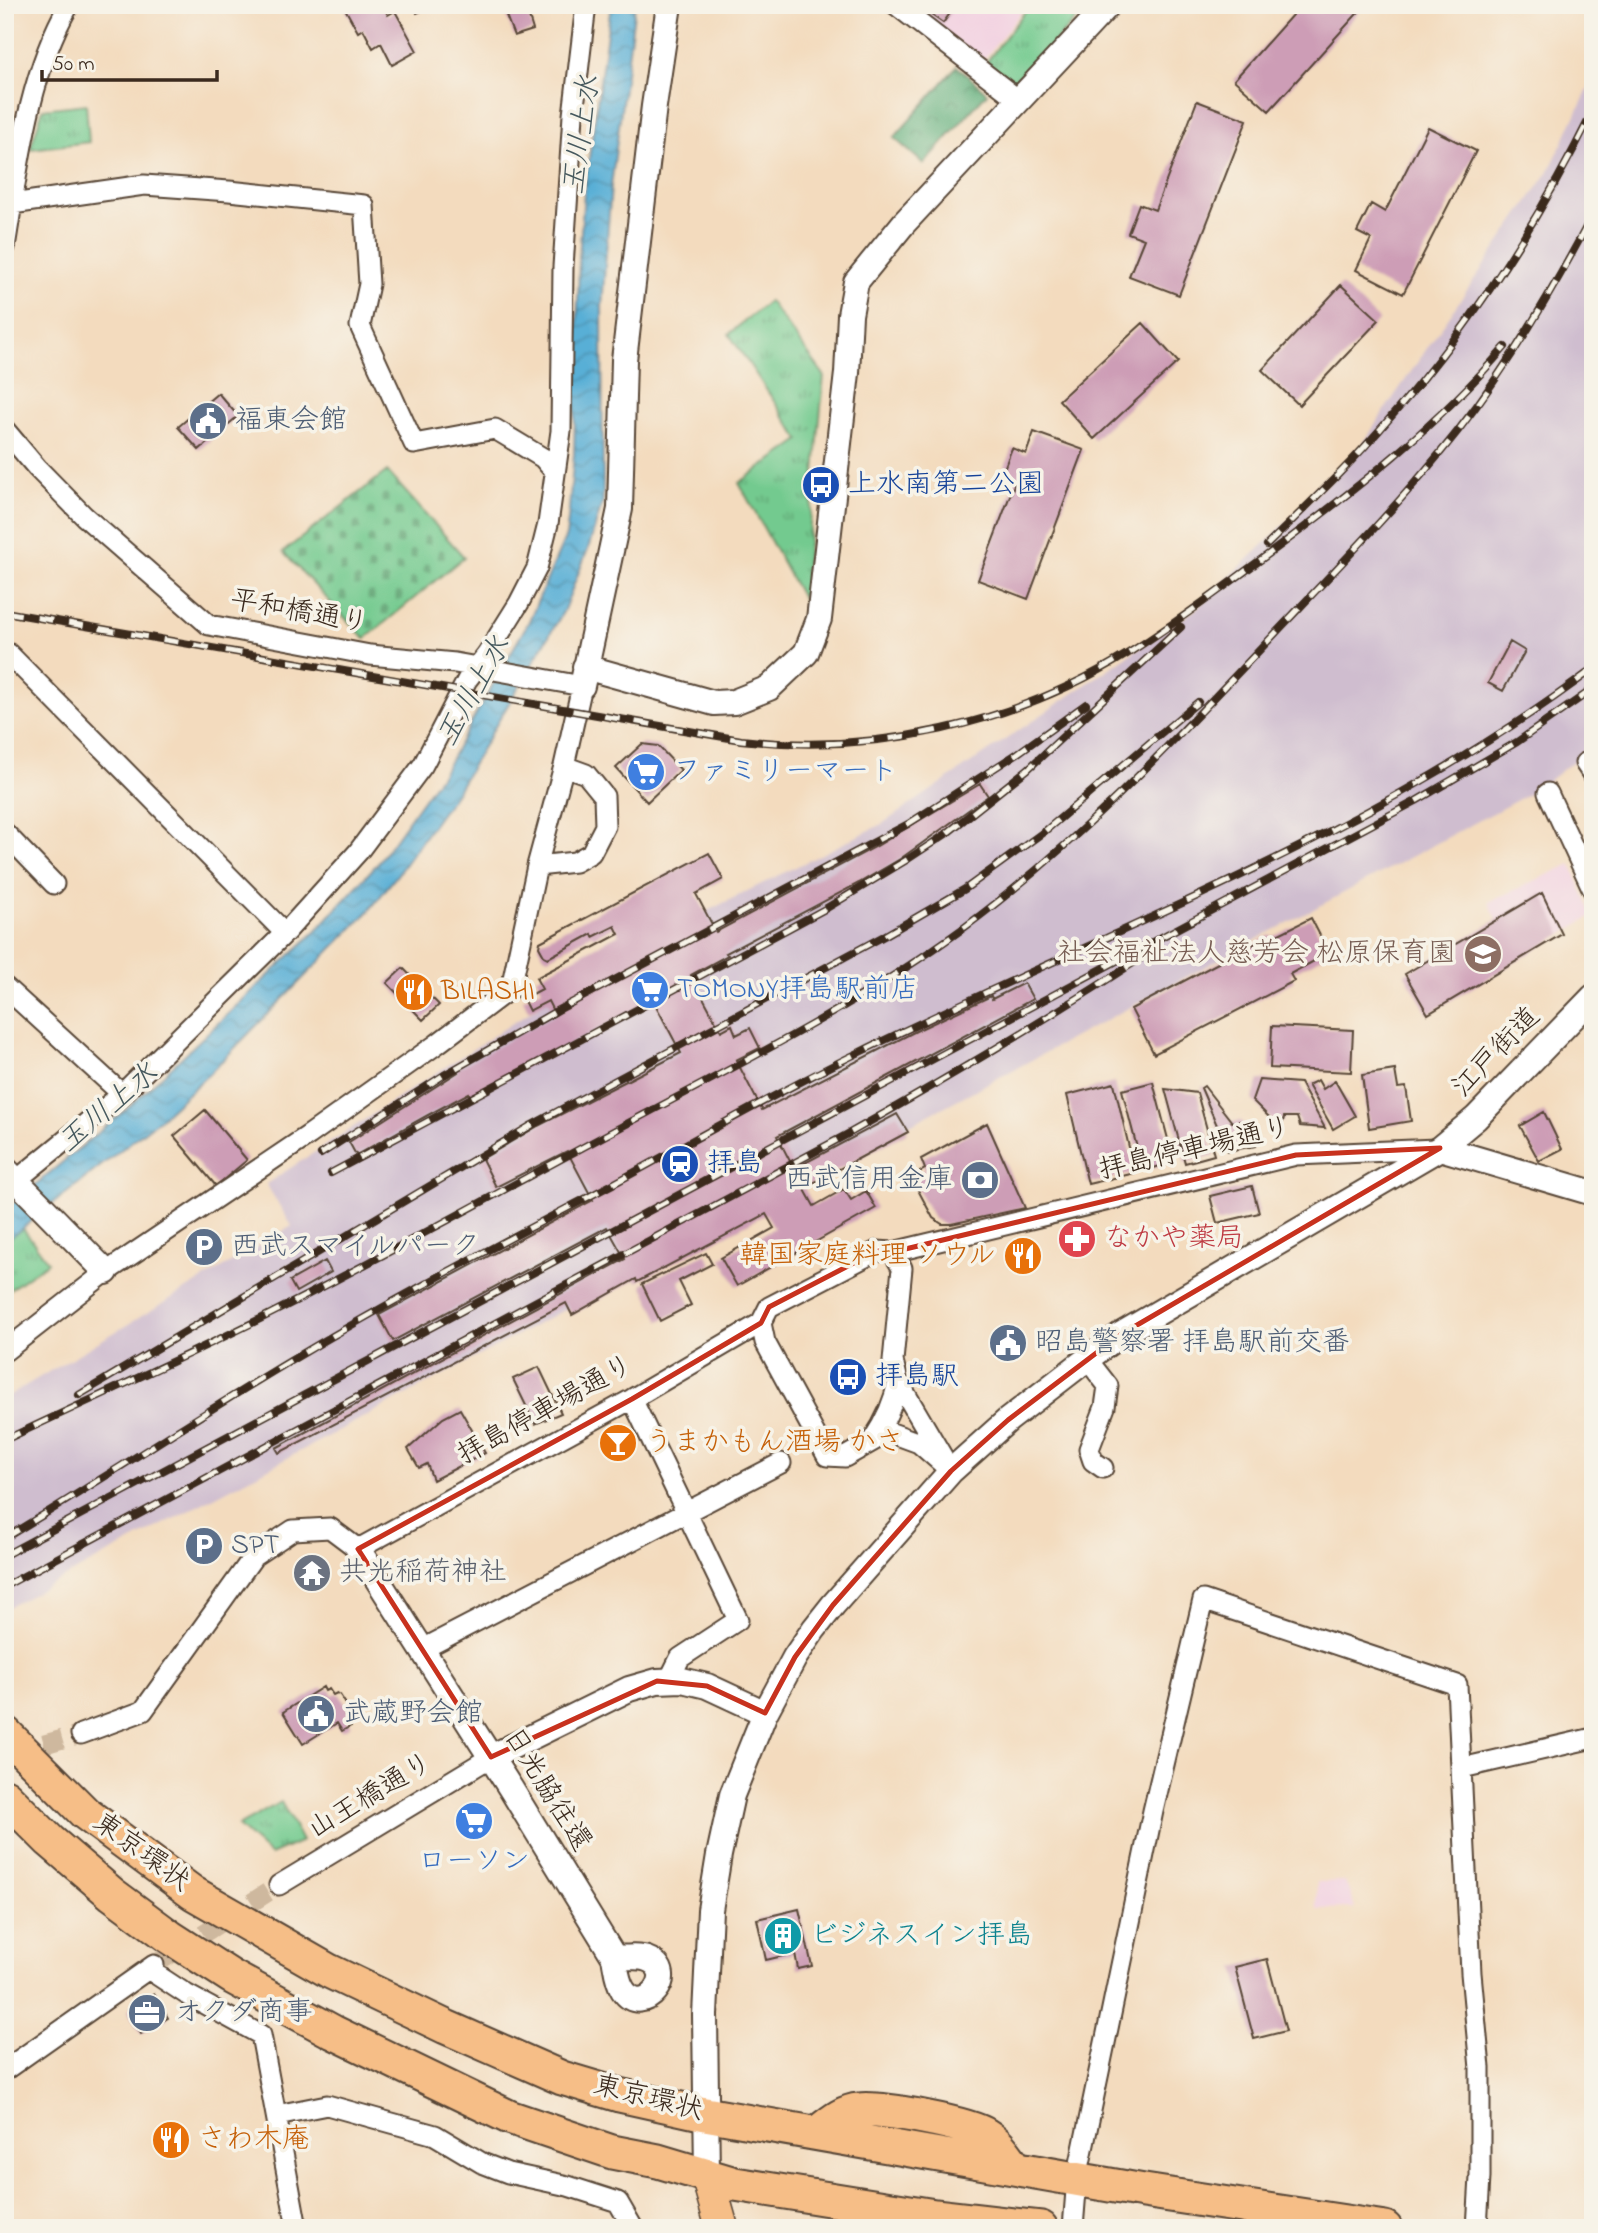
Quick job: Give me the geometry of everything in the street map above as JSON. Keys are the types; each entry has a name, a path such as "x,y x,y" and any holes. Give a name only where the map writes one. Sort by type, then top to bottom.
{"highway":[{"name":"東京環状","path":"5,1733 85,1813 182,1885 330,1971 562,2078 619,2095 705,2114 817,2133 837,2118 860,2109 963,2125 984,2133 1001,2148 1015,2167 1077,2178"},
{"name":"東京環状","path":"5,1796 50,1842 112,1894 170,1937 254,1989 333,2032 509,2117 612,2152 735,2184 934,2216 1041,2228"},
{"path":"1077,2178 1385,2228"}],"main road":[{"path":"706,2228 707,2175"},
{"path":"707,2175 722,2228"}],"street":[{"path":"5,247 30,103 59,22 69,5"},
{"path":"106,1272 18,1180 122,1094 285,933 359,852 423,765 467,680 484,669 487,654 537,568 548,524 561,430 564,253 573,115 586,5"},
{"path":"5,1351 106,1272 309,1135 511,988 537,866 564,766 620,509 624,360 654,106 669,5"},
{"path":"896,5 1020,101"},
{"path":"583,677 714,703 734,702 769,688 806,653 819,619 847,373 850,315 856,282 904,223 1108,5"},
{"path":"12,204 144,185 364,205 369,284 360,326 414,444 495,429 543,458 555,472"},
{"name":"平和橋通り","path":"5,430 37,468 85,516 209,625 370,655 455,663 550,681 583,677"},
{"path":"8,653 285,933"},
{"path":"537,866 575,862 591,853 605,826 604,796 586,774 564,766"},
{"path":"1548,793 1593,890"},
{"path":"5,834 54,884"},
{"path":"5,988 122,1094"},
{"name":"江戸街道","path":"707,2175 705,2015 710,1910 719,1855 733,1795 765,1713 795,1657 814,1629 951,1471 1008,1420 1120,1335 1440,1149 1476,1118 1593,997"},
{"name":"拝島停車場通り","path":"358,1549 632,1399 761,1323 769,1307 877,1251 893,1252 1296,1155 1440,1149 1593,1193"},
{"path":"893,1252 902,1268 893,1361 898,1381 951,1471"},
{"path":"761,1323 765,1342 827,1455 845,1457 889,1432 919,1443 951,1471"},
{"path":"1087,1359 1108,1386 1105,1407 1089,1449 1093,1461 1103,1468"},
{"path":"872,1441 886,1420 895,1398 898,1381"},
{"path":"632,1399 738,1620 680,1658 669,1680"},
{"path":"423,1649 781,1463"},
{"path":"81,1734 143,1711 254,1556 293,1530 330,1528 358,1549"},
{"name":"日光脇往還","path":"358,1549 491,1757 614,1957"},
{"path":"1073,2228 1077,2178 1156,1799 1203,1601 1457,1685 1471,1973 1479,2068 1480,2178 1477,2228"},
{"path":"491,1757 629,1689 657,1681 682,1680 707,1686 765,1713"},
{"path":"1462,1768 1593,1738"},
{"name":"山王橋通り","path":"279,1885 491,1757"},
{"path":"5,2070 151,1967 186,1994 261,2035 297,2228"},
{"path":"277,2115 327,2105 435,2135 482,2163 508,2173 568,2186 618,2202 633,2228"}],"highlighted area":[{"path":"1440,1148 1120,1335 1008,1420 951,1471 833,1605 795,1657 765,1713 707,1686 657,1681 491,1757 358,1549 632,1399 761,1323 769,1307 877,1251 893,1252 1296,1155"}],"shaded area":[{"path":"908,5 1027,5 981,63"},
{"path":"1593,79 1593,746 1538,789 5,1609 5,1398 292,1226 266,1184 611,959 882,824 1195,610 1354,458 1549,171"},
{"name":"社会福祉法人慈芳会 松原保育園","path":"1571,864 1592,916 1428,1014 1405,974 1497,920 1489,902"},
{"path":"1345,1881 1355,1908 1317,1909 1317,1882"}],"green space":[{"path":"1030,5 1089,5 1014,86 984,65"},
{"path":"957,66 987,93 924,164 894,138"},
{"path":"86,104 89,142 30,149 43,109"},
{"path":"769,301 824,375 803,600 739,483 800,440 729,334"},
{"path":"387,471 464,557 365,639 283,552"},
{"path":"5,1204 48,1262 5,1293"},
{"path":"281,1802 302,1841 270,1855 238,1826"}],"water":[{"path":"611,5 635,5 611,186 602,307 603,501 588,549 563,612 455,794 368,912 211,1072 161,1118 5,1242 5,1210 130,1106 317,930 378,863 445,769 529,621 566,536 574,454 579,258 584,193"}],"building":[{"path":"343,5 382,5 388,15 395,11 417,51 392,65 381,43 373,48 363,29 358,32"},
{"path":"414,5 435,5 417,13"},
{"path":"502,5 545,5 546,10 529,17 533,30 514,36"},
{"path":"917,5 956,5 943,23"},
{"path":"1301,5 1365,5 1269,111 1234,80"},
{"path":"1197,101 1247,120 1179,295 1129,276 1144,239 1128,233 1139,204 1155,210"},
{"path":"1428,127 1476,151 1403,294 1356,270 1371,239 1357,232 1371,204 1385,212"},
{"path":"1341,285 1379,320 1299,405 1262,370"},
{"path":"1143,323 1178,362 1094,439 1059,400"},
{"name":"福東会館","path":"218,393 238,416 199,450 178,427"},
{"path":"1034,432 1084,450 1028,599 978,580 1015,482 1001,477 1012,448 1026,454"},
{"path":"1510,642 1525,651 1503,691 1488,683"},
{"path":"642,744 658,746 681,770 647,802 616,768"},
{"path":"980,784 988,796 900,859 726,953 728,955 691,975 721,1031 732,1025 736,1035 750,1028 760,1048 736,1060 762,1110 916,1031 1024,983 1033,999 777,1136 794,1169 897,1114 908,1132 804,1188 814,1206 844,1189 851,1200 866,1191 876,1208 737,1286 721,1258 774,1228 766,1214 637,1282 636,1279 572,1315 566,1303 279,1453 276,1448 625,1259 607,1227 393,1341 379,1315 593,1200 567,1151 496,1187 482,1159 538,1126 681,1053 653,1000 470,1096 469,1093 356,1155 349,1142 458,1072 457,1069 555,1015 548,1001 529,1011 523,999 542,989 536,978 619,934 615,926 593,937 592,934 548,958 539,947 540,942 709,853 723,879 696,894 716,932 877,846"},
{"name":"社会福祉法人慈芳会 松原保育園","path":"1542,893 1562,934 1428,1014 1405,974"},
{"path":"1311,918 1329,953 1290,974 1294,981 1154,1054 1131,1009 1271,935 1273,937"},
{"path":"403,968 439,1005 423,1020 387,983"},
{"path":"1272,1026 1353,1030 1351,1072 1270,1068"},
{"path":"1395,1070 1398,1088 1406,1087 1411,1121 1369,1128 1362,1075"},
{"path":"1259,1080 1300,1083 1325,1128 1300,1126 1297,1117 1284,1117 1283,1122 1273,1121 1252,1100"},
{"path":"1318,1080 1323,1089 1335,1081 1355,1116 1333,1129 1308,1085"},
{"path":"1153,1082 1174,1162 1143,1171 1122,1090"},
{"path":"1114,1083 1135,1173 1088,1184 1067,1095"},
{"path":"1204,1086 1232,1122 1241,1121 1254,1134 1256,1146 1228,1151 1201,1088"},
{"path":"1165,1089 1197,1093 1214,1155 1185,1163"},
{"path":"205,1110 247,1160 216,1186 174,1136"},
{"path":"1544,1112 1562,1149 1539,1161 1520,1126"},
{"path":"987,1123 1025,1208 942,1224 933,1218 911,1177 925,1169 921,1159"},
{"path":"1252,1186 1259,1213 1217,1223 1210,1196"},
{"path":"706,1253 712,1264 679,1281 691,1305 660,1321 642,1284"},
{"path":"325,1261 331,1272 296,1292 290,1281"},
{"path":"539,1367 561,1413 535,1424 513,1379"},
{"path":"460,1409 485,1453 433,1480 427,1464 419,1468 408,1449 443,1418"},
{"name":"共光稲荷神社","path":"312,1561 323,1568 312,1586 300,1579"},
{"name":"武蔵野会館","path":"323,1687 325,1691 329,1689 333,1695 340,1695 351,1712 345,1716 351,1726 342,1731 337,1723 303,1744 283,1712"},
{"name":"ビジネスイン拝島","path":"799,1909 812,1966 798,1969 795,1953 766,1960 757,1919"},
{"path":"1267,1959 1286,2031 1254,2039 1235,1967"},
{"path":"154,1994 168,2018 141,2034 127,2010"}],"tunnel":[{"path":"16,1752 81,1734"},
{"path":"154,1965 279,1885"}],"railway":[{"path":"1267,545 1361,451 1448,347 1526,232 1593,111"},
{"path":"5,1440 241,1329 404,1244 796,1034 882,983 965,927 1051,857 1132,782 1395,506 1457,432 1495,380 1547,298 1593,214"},
{"path":"5,612 741,740 791,744 892,738 942,729 1037,700 1083,679 1146,642 1333,506 1394,456 1451,404 1505,347"},
{"path":"331,1173 825,909 908,859 946,834 1028,769 1181,627"},
{"path":"5,1538 269,1374 420,1287 828,1068 1329,832 1420,782 1508,728 1593,669"},
{"path":"5,1555 1416,801 1517,742 1593,689"},
{"path":"79,1395 532,1125 884,936 965,889 1045,831 1198,702"},
{"path":"321,1154 444,1075 558,1010 908,824 1018,753 1086,704"},
{"path":"5,1586 846,1135 1001,1046 1152,951"}],"place":[{"name":"福東会館","path":"208,421"},
{"name":"上水南第二公園","path":"821,485"},
{"name":"ファミリーマート","path":"646,772"},
{"name":"社会福祉法人慈芳会 松原保育園","path":"1483,954"},
{"name":"TOMONY拝島駅前店","path":"650,990"},
{"name":"BILASHI","path":"414,992"},
{"name":"拝島","path":"680,1164"},
{"name":"西武信用金庫","path":"980,1180"},
{"name":"なかや薬局","path":"1077,1239"},
{"name":"西武スマイルパーク","path":"204,1247"},
{"name":"韓国家庭料理 ソウル","path":"1023,1256"},
{"name":"昭島警察署 拝島駅前交番","path":"1008,1343"},
{"name":"拝島駅","path":"848,1377"},
{"name":"うまかもん酒場 かさ","path":"618,1443"},
{"name":"SPT","path":"204,1546"},
{"name":"共光稲荷神社","path":"312,1573"},
{"name":"武蔵野会館","path":"316,1714"},
{"name":"ローソン","path":"474,1821"},
{"name":"ビジネスイン拝島","path":"783,1936"},
{"name":"オクダ商事","path":"147,2013"},
{"name":"さわ木庵","path":"171,2140"}],"water label":[{"name":"玉川上水","path":"583,135"},
{"name":"玉川上水","path":"475,692"},
{"name":"玉川上水","path":"109,1109"}]}
